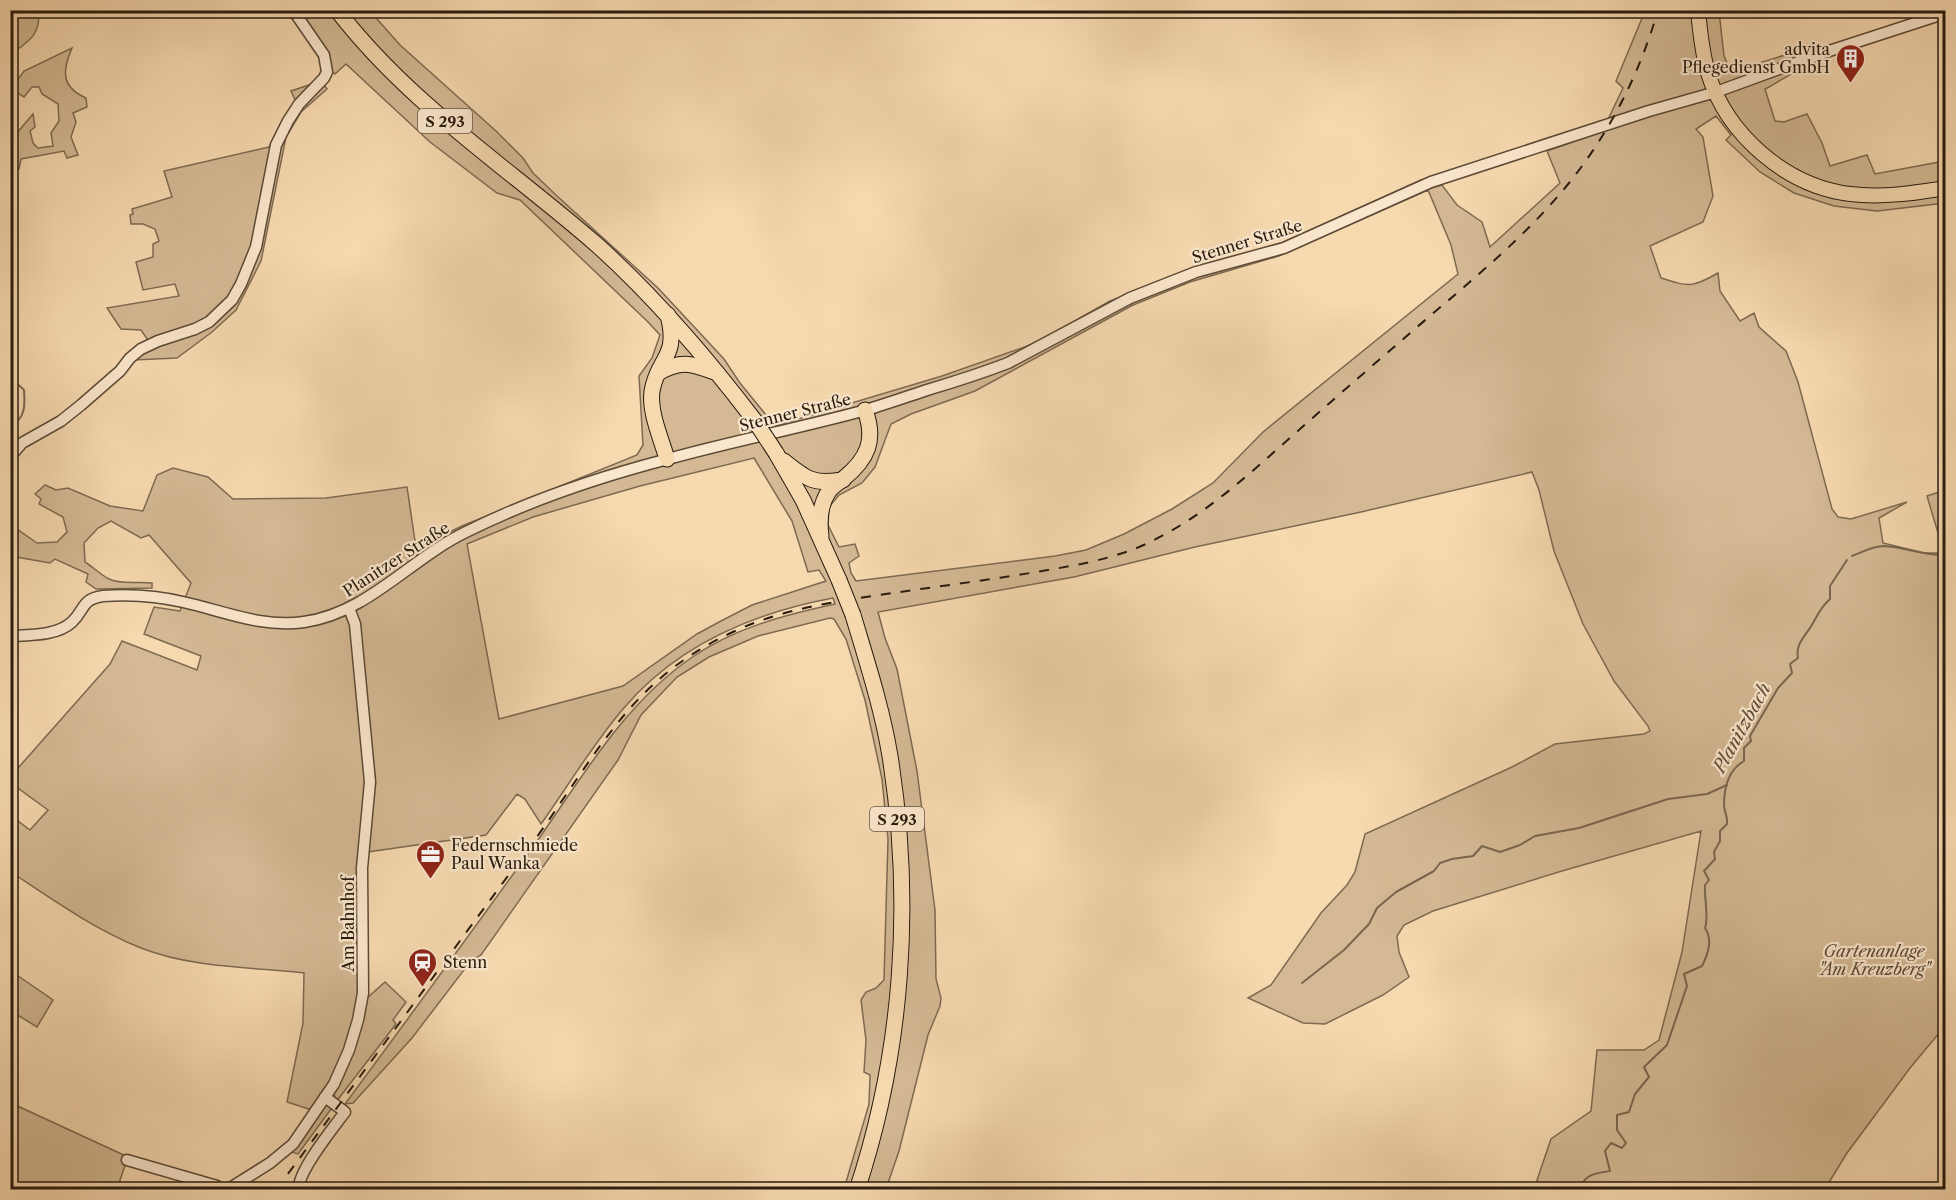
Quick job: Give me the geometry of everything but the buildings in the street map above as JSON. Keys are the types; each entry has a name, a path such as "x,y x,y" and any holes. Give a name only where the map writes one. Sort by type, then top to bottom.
{"highway":[{"name":"S 293","path":"337,10 376,57 404,85 596,245 662,308 719,374 755,421 778,455 821,536 853,615 872,680 890,757 901,873 901,934 897,999 882,1096 856,1190"},
{"path":"662,308 672,342 658,373 652,391 652,401 667,459"},
{"path":"658,373 668,367 684,363 719,374"},
{"path":"821,536 820,518 827,493 862,462 868,450 871,427 866,410"},
{"path":"778,455 805,478 830,482 843,480"}],"main road":[{"path":"1698,10 1700,39 1707,72 1716,92 1731,120 1755,147 1784,171 1812,185 1839,192 1876,196 1946,188"}],"street":[{"path":"10,457 22,443 81,405 141,349 195,329 208,322 232,300 256,247 276,145 294,112 327,72 324,55 293,10"},
{"name":"Stenner Straße","path":"558,493 667,459 866,410 987,371 1008,363 1130,298 1196,272 1284,248 1431,182 1649,111 1716,92 1823,53 1946,13"},
{"name":"Planitzer Straße","path":"10,636 37,635 63,627 70,623 86,601 100,597 129,596 173,600 257,622 305,622 349,608 378,593 437,547 468,531 558,493"},
{"name":"Am Bahnhof","path":"227,1190 293,1144 334,1084 349,1050 363,993 362,868 370,782 355,624 349,608"},
{"path":"299,1190 298,1183 307,1166 345,1112 325,1097"},
{"path":"128,1160 216,1186 221,1190"}],"green space":[{"path":"11,10 38,11 39,19 36,32 32,37 11,54"},
{"name":"Gartenanlage \"Am Kreuzberg\"","path":"288,11 370,11 400,45 496,131 523,158 533,173 658,288 724,359 740,383 775,426 942,376 1036,343 1110,301 1195,269 1284,242 1421,180 1428,189 1442,185 1457,205 1482,222 1490,247 1560,183 1547,151 1602,132 1623,88 1616,81 1645,11 1719,11 1724,56 1731,72 1788,54 1814,50 1818,62 1765,89 1775,121 1784,122 1807,114 1822,143 1830,166 1867,155 1875,174 1945,161 1945,203 1877,211 1834,206 1794,193 1760,172 1726,140 1731,135 1716,116 1696,129 1703,137 1713,196 1703,222 1650,246 1661,278 1678,283 1696,284 1718,273 1720,291 1740,321 1754,313 1759,327 1786,351 1798,382 1832,509 1838,517 1851,519 1907,502 1879,518 1883,543 1924,553 1944,553 1927,496 1945,490 1945,1026 1910,1068 1847,1153 1825,1189 1534,1189 1551,1139 1591,1111 1597,1050 1644,1050 1659,1040 1682,952 1701,831 1433,911 1404,925 1397,936 1399,952 1409,977 1383,995 1325,1024 1303,1023 1248,998 1271,985 1321,913 1347,885 1355,872 1365,834 1512,767 1555,744 1644,734 1650,731 1614,681 1583,624 1554,551 1539,490 1532,472 1361,512 1195,547 1074,577 878,612 897,669 917,771 935,910 936,979 941,998 928,1035 899,1151 886,1189 844,1189 869,1104 870,1075 864,1072 866,1040 861,1000 866,992 876,988 884,980 888,839 882,779 865,700 846,639 834,619 830,618 758,636 709,657 677,677 641,715 618,760 481,955 470,962 412,1038 353,1103 345,1104 535,844 605,744 645,698 691,658 724,638 778,618 835,604 833,598 803,604 745,623 692,650 667,667 644,687 612,722 541,824 525,799 517,794 486,835 361,853 361,966 351,1032 344,1053 312,1110 287,1102 303,1023 304,973 221,966 160,955 90,923 11,872 11,826 14,818 30,830 48,810 11,783 11,776 110,664 122,641 197,670 201,656 144,634 154,607 180,611 191,583 149,535 141,538 111,521 98,528 84,543 85,562 109,579 119,582 152,583 152,588 96,589 86,582 88,574 55,559 50,563 11,556 11,525 37,543 57,542 67,532 63,517 39,504 41,499 35,494 45,485 56,490 68,488 110,506 143,511 157,475 173,468 208,477 233,499 326,498 407,487 416,548 462,526 637,455 643,445 639,376 652,358 660,335 520,200 497,193 430,142 346,64 335,74 322,62","holes":["1428,190 1451,245 1458,274 1263,432 1213,483 1172,509 1124,534 1086,550 1055,556 856,581 849,563 859,556 855,544 839,547 828,525 829,507 839,495 862,483 875,467 891,424 911,414 975,391 1133,305 1190,282 1279,256","754,458 792,521 808,572 819,570 826,581 752,605 721,621 697,634 623,686 499,719 467,544 533,517 640,486"]},
{"path":"72,48 66,64 66,78 72,89 86,98 87,107 73,113 76,122 71,137 78,155 67,158 64,151 21,159 19,169 11,171 11,140 33,114 35,127 30,131 33,143 38,148 53,146 51,133 59,121 58,104 42,94 39,87 32,87 24,97 11,89 24,71"},
{"path":"321,81 327,89 301,112 286,137 261,261 236,310 212,332 177,358 135,360 152,346 141,330 121,329 107,308 179,296 175,284 143,290 136,262 153,257 153,244 159,241 155,229 143,224 131,224 132,209 172,197 164,171 269,147 296,102 291,91"},
{"path":"11,971 53,1000 37,1027 11,1011"},
{"path":"385,982 406,1002 393,1020 396,1024 336,1099 333,1092 366,999"},
{"path":"11,1103 128,1157 117,1189 11,1190"},
{"path":"325,1104 332,1107 331,1109 298,1154 288,1151"}],"waterway":[{"path":"10,377 24,390 22,415 10,425"},
{"name":"Planitzbach","path":"1852,556 1884,546 1946,555"},
{"name":"Planitzbach","path":"1579,1190 1587,1177 1610,1171 1605,1151 1611,1143 1622,1148 1626,1143 1617,1130 1617,1115 1629,1112 1635,1094 1649,1077 1644,1067 1667,1045 1687,986 1684,974 1702,966 1708,952 1709,937 1705,928 1707,919 1705,885 1709,880 1704,871 1715,859 1714,852 1720,841 1720,831 1727,824 1724,805 1728,780 1734,769 1744,761 1744,748 1751,741 1750,736 1778,688 1792,673 1790,664 1798,658 1798,648 1820,611 1830,599 1830,586 1847,560"},
{"path":"1302,983 1344,950 1369,924 1377,908 1396,892 1434,871 1440,863 1473,856 1482,846 1500,852 1520,845 1535,836 1579,828 1668,799 1707,794 1727,785"}],"railway":[{"path":"276,1190 529,848 613,729 653,685 704,647 735,631 773,616 832,602 1090,562 1142,546 1170,532 1207,508 1462,289 1550,206 1584,164 1622,101 1633,79 1658,10"}],"place":[{"name":"advita Pflegedienst GmbH","path":"1851,84"},
{"name":"Federnschmiede Paul Wanka","path":"430,880"},
{"name":"Stenn","path":"422,988"}]}
